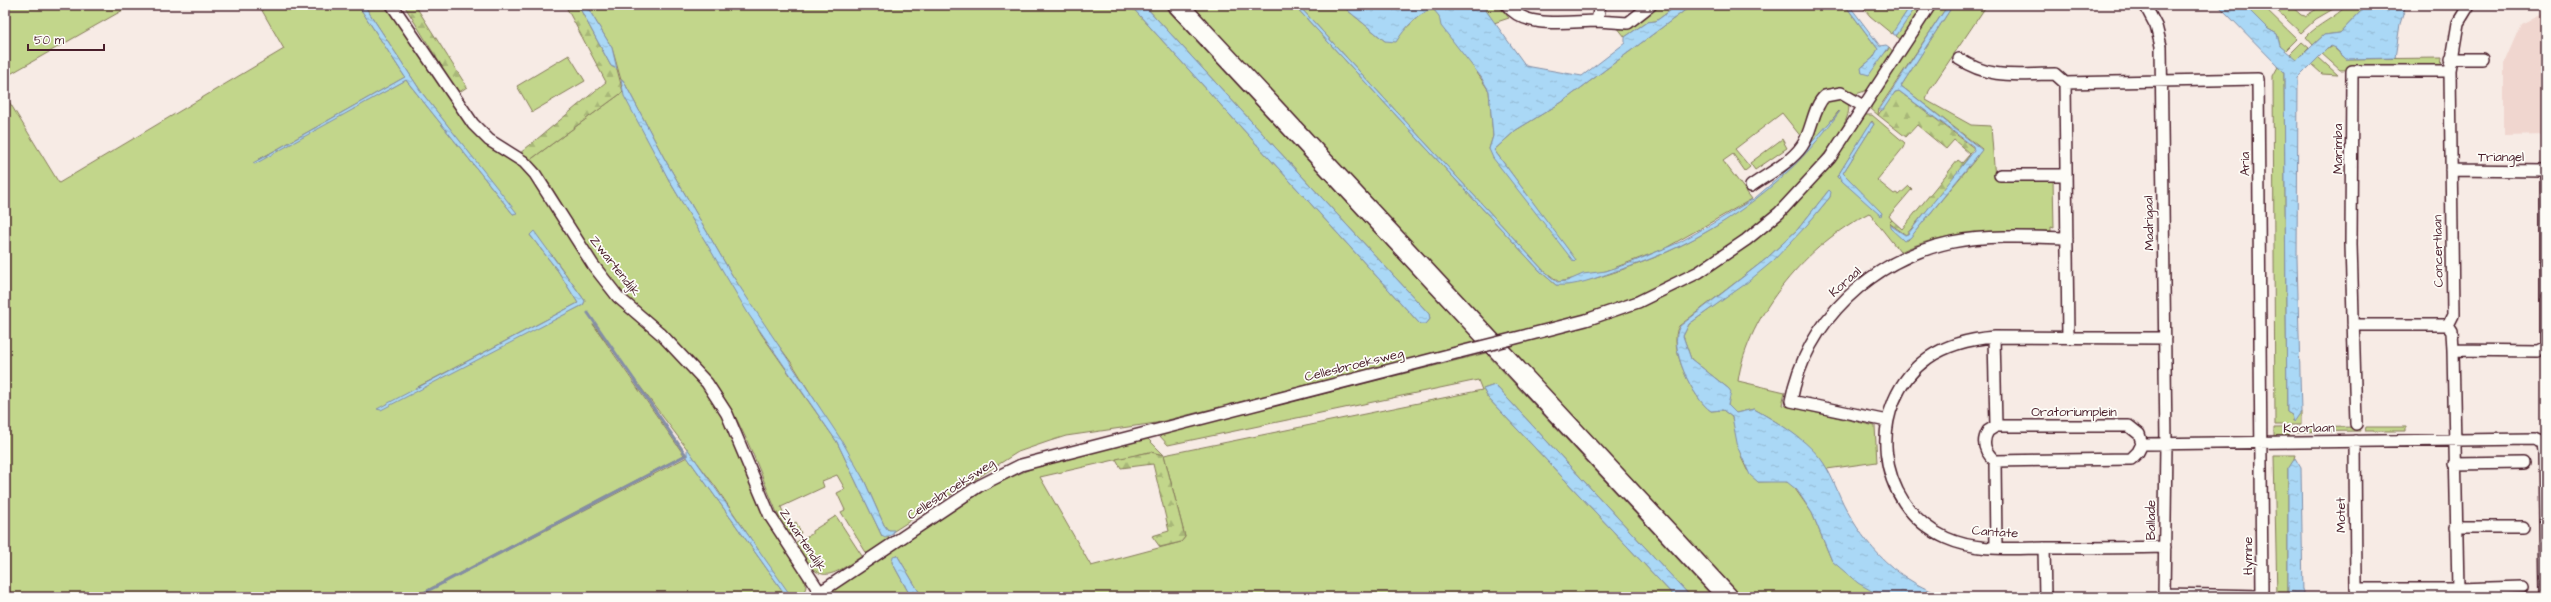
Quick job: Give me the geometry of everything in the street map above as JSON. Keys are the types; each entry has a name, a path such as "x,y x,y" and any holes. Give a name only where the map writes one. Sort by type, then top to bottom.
{"highway":[{"path":"1170,5 1719,597"},
{"path":"1178,5 1728,597"}],"street":[{"name":"Zwartendijk","path":"392,5 473,124 489,140 524,162 535,174 593,265 618,297 661,334 707,383 727,414 770,516 819,595"},
{"path":"1507,5 1514,14 1529,19 1546,22 1598,21 1628,23 1651,5"},
{"path":"1598,21 1600,5"},
{"name":"Cellesbroeksweg","path":"819,595 979,486 1021,465 1612,312 1651,296 1699,272 1746,240 1784,208 1830,158 1930,5"},
{"name":"Madrigaal","path":"2145,5 2156,26 2161,46 2166,444"},
{"name":"Concertlaan","path":"2453,441 2453,350 2452,331 2448,325 2452,315 2450,71 2458,23 2469,5"},
{"name":"Aria","path":"1958,59 1975,69 1991,74 2056,74 2065,83 2258,79 2262,442"},
{"path":"2451,59 2482,59"},
{"name":"Marimba","path":"2356,424 2353,325 2352,71 2450,71"},
{"path":"2065,83 2068,337"},
{"path":"1751,186 1797,152 1808,135 1818,104 1825,96 1841,93 1863,106"},
{"name":"Triangel","path":"2451,170 2546,171 2546,344"},
{"path":"2000,175 2066,175"},
{"name":"Koraal","path":"1887,421 1791,401 1797,377 1810,346 1839,305 1863,283 1891,264 1937,246 1986,239 2067,238"},
{"path":"2353,325 2448,325"},
{"path":"1994,338 1996,426 1988,431 1984,444 1986,450 1995,461 1996,548"},
{"name":"Cantate","path":"2165,338 1994,338 1960,342 1928,358 1911,373 1893,402 1887,421 1885,445 1888,468 1898,493 1913,514 1945,537 1970,546 1996,548 2165,548"},
{"path":"2453,350 2538,351 2544,348 2546,344"},
{"name":"Oratoriumplein","path":"1996,426 2130,426 2139,434 2142,444"},
{"name":"Koorlaan","path":"2166,444 2534,439 2543,443 2546,596"},
{"name":"Motet","path":"2355,441 2356,593 2523,587"},
{"path":"2453,441 2458,589"},
{"name":"Hymne","path":"2164,595 2262,596 2262,442"},
{"path":"1995,461 2131,459 2138,452 2142,444 2166,444"},
{"name":"Ballade","path":"2164,595 2166,444"},
{"path":"2454,464 2523,463"},
{"path":"2456,527 2522,527"},
{"path":"2044,548 2045,597"}],"shaded area":[{"path":"2546,12 2546,134 2504,135 2504,63 2521,24"}],"green space":[{"path":"5,5 132,5 5,77"},
{"path":"263,5 358,5 405,77 258,160 406,80 513,214 516,213 422,93 364,5 388,5 475,132 529,172 577,246 707,388 723,416 767,520 803,577 806,587 802,597 790,597 715,486 593,324 684,455 414,597 5,597 5,95 59,183 284,49 260,7","holes":["530,235 552,255 585,301 583,305 418,387 578,303 558,271"]},
{"path":"404,5 415,5 467,87 458,93"},
{"path":"565,5 578,5 611,66 617,69 623,92 530,160 519,154 606,82"},
{"path":"586,5 1130,5 1420,324 1426,324 1430,319 1429,314 1144,5 1163,5 1477,342 1156,423 1066,436 1050,441 1018,452 894,531 888,530 884,525 864,480 793,365 768,331 732,275 664,158 623,80 621,80 612,48"},
{"path":"1185,5 1294,5 1541,272 1556,285 1589,280 1621,270 1686,243 1716,226 1743,208 1794,164 1808,148 1819,112 1828,99 1842,97 1848,102 1848,115 1838,136 1829,148 1804,180 1781,204 1728,246 1700,264 1640,295 1608,307 1566,320 1494,338"},
{"path":"1298,5 1341,5 1385,41 1402,32 1422,13 1433,9 1440,16 1489,91 1493,136 1489,149 1576,261 1494,150 1516,130 1562,102 1692,5 1845,5 1878,49 1873,58 1862,67 1862,73 1888,50 1889,47 1894,53 1868,90 1856,94 1834,89 1802,138 1782,113 1735,149 1750,167 1745,171 1733,154 1723,161 1752,199 1664,249 1606,271 1559,282 1543,270"},
{"path":"1482,5 1498,5 1509,18 1494,23"},
{"path":"1652,5 1678,5 1656,21 1647,22 1625,37 1617,27"},
{"path":"1861,5 1911,5 1892,34 1870,16"},
{"path":"1917,5 1925,5 1902,39 1900,39 1896,36"},
{"path":"1934,5 1948,5 1879,108 1878,115 1871,109 1871,104"},
{"path":"1953,5 1987,5 1929,91 1926,100 1971,125 1991,126 1995,179 2053,179 2054,228 2051,227 2051,231 1974,233 1936,239 1900,252 1869,213 1847,226 1825,242 1804,261 1785,283 1768,306 1754,330 1744,355 1738,381 1785,392 1782,405 1875,426 1877,462 1827,469 1804,442 1774,421 1754,409 1736,413 1728,405 1729,389 1691,359 1683,336 1689,324 1747,281 1781,251 1814,217 1830,197 1829,190 1798,229 1766,259 1679,326 1676,335 1676,346 1679,358 1690,384 1704,405 1711,411 1723,410 1732,417 1742,459 1747,470 1758,482 1783,481 1791,483 1812,513 1832,561 1882,597 1733,597 1500,347 1567,329 1742,249 1863,115 1872,115 1905,143 1903,148 1877,180 1894,194 1896,193 1899,195 1909,186 1912,189 1889,216 1892,220 1890,226 1903,240 1908,240 1974,161 1982,149 1901,86","holes":["1872,121 1874,124 1843,173 1882,214 1842,181 1839,174 1837,177"]},
{"path":"2244,5 2262,5 2297,39 2285,51 2280,46 2277,34 2268,29"},
{"path":"2271,5 2290,5 2301,15 2305,16 2324,5 2340,5 2316,19 2301,33"},
{"path":"2347,5 2367,5 2340,33 2324,35 2313,45 2306,37"},
{"path":"2302,42 2309,48 2297,60 2289,55"},
{"path":"2332,46 2346,59 2442,58 2441,67 2340,70 2321,53"},
{"path":"569,55 585,81 532,112 517,86"},
{"path":"2318,57 2338,75 2322,74 2311,64"},
{"path":"2279,65 2284,72 2287,412 2292,415 2293,421 2301,412 2301,425 2275,425 2273,76"},
{"path":"1899,91 1974,148 1955,177 1906,235 1889,223 1892,220 1902,229 1958,160 1962,163 1970,154 1954,140 1946,149 1917,125 1906,137 1878,115 1895,92"},
{"path":"623,92 670,182 762,335 837,442 882,536 888,537 889,539 867,554 841,512 845,510 837,493 845,489 837,475 822,481 824,487 781,507 789,526 796,522 801,533 791,538 782,524 746,438 729,405 719,390 691,357 626,297 597,264 580,238 558,197 540,171 530,160"},
{"path":"1782,139 1787,148 1755,170 1750,163"},
{"path":"1486,353 1713,597 1691,597 1495,385 1483,389 1488,398 1675,597 922,597 897,555 892,562 911,597 829,597 834,587 846,578 894,550 991,486 1042,464 1147,438 1164,455 1482,390 1478,380 1168,445 1159,435","holes":["1150,452 1164,455 1185,537 1181,542 1091,566 1040,477"]},
{"path":"2359,427 2360,431 2290,432 2289,436 2274,436 2274,428"},
{"path":"2366,427 2406,427 2406,431 2365,431"},
{"path":"1150,452 1164,455 1185,537 1181,542 1160,547 1152,536 1169,531 1153,464 1121,468 1116,459"},
{"path":"2274,455 2295,455 2292,466 2288,469 2288,597 2277,597"},
{"path":"687,457 787,597 417,597"},
{"path":"836,516 862,556 840,570 831,574 824,574 817,572 810,566 794,543 812,534 812,531"}],"water":[{"path":"358,5 364,5 422,93 517,213 513,214 406,80 255,164 253,163 405,77"},
{"path":"578,5 586,5 612,48 617,69 611,66"},
{"path":"1130,5 1144,5 1429,314 1430,319 1426,324 1420,324"},
{"path":"1294,5 1298,5 1543,270 1557,282 1567,281 1583,274 1606,271 1630,263 1680,242 1755,198 1785,172 1840,111 1818,139 1794,165 1768,189 1740,211 1710,230 1646,261 1585,282 1570,285 1556,285 1541,272"},
{"path":"1341,5 1482,5 1526,66 1582,76 1625,43 1625,37 1647,22 1656,21 1678,5 1692,5 1562,102 1516,130 1494,150 1576,260 1574,262 1493,158 1489,149 1493,136 1489,91 1481,77 1441,26 1439,16 1433,9 1422,14 1412,22 1396,42 1385,41"},
{"path":"1845,5 1849,5 1880,46 1886,45 1889,47 1869,75 1862,73 1861,68 1873,58 1878,49"},
{"path":"1911,5 1917,5 1897,35 1894,35 1893,32"},
{"path":"1948,5 1953,5 1901,86 1982,150 1910,238 1904,241 1890,228 1890,225 1905,235 1908,234 1974,151 1973,146 1899,91 1895,92 1883,110 1879,110"},
{"path":"2218,5 2244,5 2268,29 2277,34 2280,46 2297,60 2324,35 2340,33 2367,5 2406,5 2400,24 2395,58 2346,59 2335,48 2330,46 2298,78 2297,258 2301,412 2294,422 2292,415 2287,412 2284,72"},
{"path":"621,80 623,80 664,158 732,275 842,441 864,480 884,525 888,530 894,530 893,534 885,538 882,536 837,442 749,315 670,182 624,96"},
{"path":"1871,122 1874,124 1843,173 1882,213 1881,216 1842,181 1840,175 1839,179 1837,177"},
{"path":"1829,190 1831,192 1830,197 1807,225 1773,261 1744,285 1689,324 1683,336 1691,359 1729,389 1731,392 1728,405 1736,413 1754,409 1789,430 1813,450 1827,468 1852,519 1873,549 1886,562 1915,583 1931,591 1949,597 1882,597 1858,583 1832,561 1812,513 1797,490 1787,482 1758,482 1750,475 1738,448 1732,417 1723,410 1711,411 1704,405 1690,384 1679,359 1677,335 1680,326 1766,259 1798,229"},
{"path":"534,231 585,301 583,305 381,410 377,409 578,303 558,271 530,235"},
{"path":"1495,385 1691,597 1675,597 1488,398 1483,389"},
{"path":"687,448 791,596 790,597 787,597 687,457"},
{"path":"2295,458 2301,468 2303,597 2288,597 2288,469"},
{"path":"897,555 922,597 911,597 892,562 893,556"}],"waterway":[{"path":"416,597 686,455 588,313"}]}
